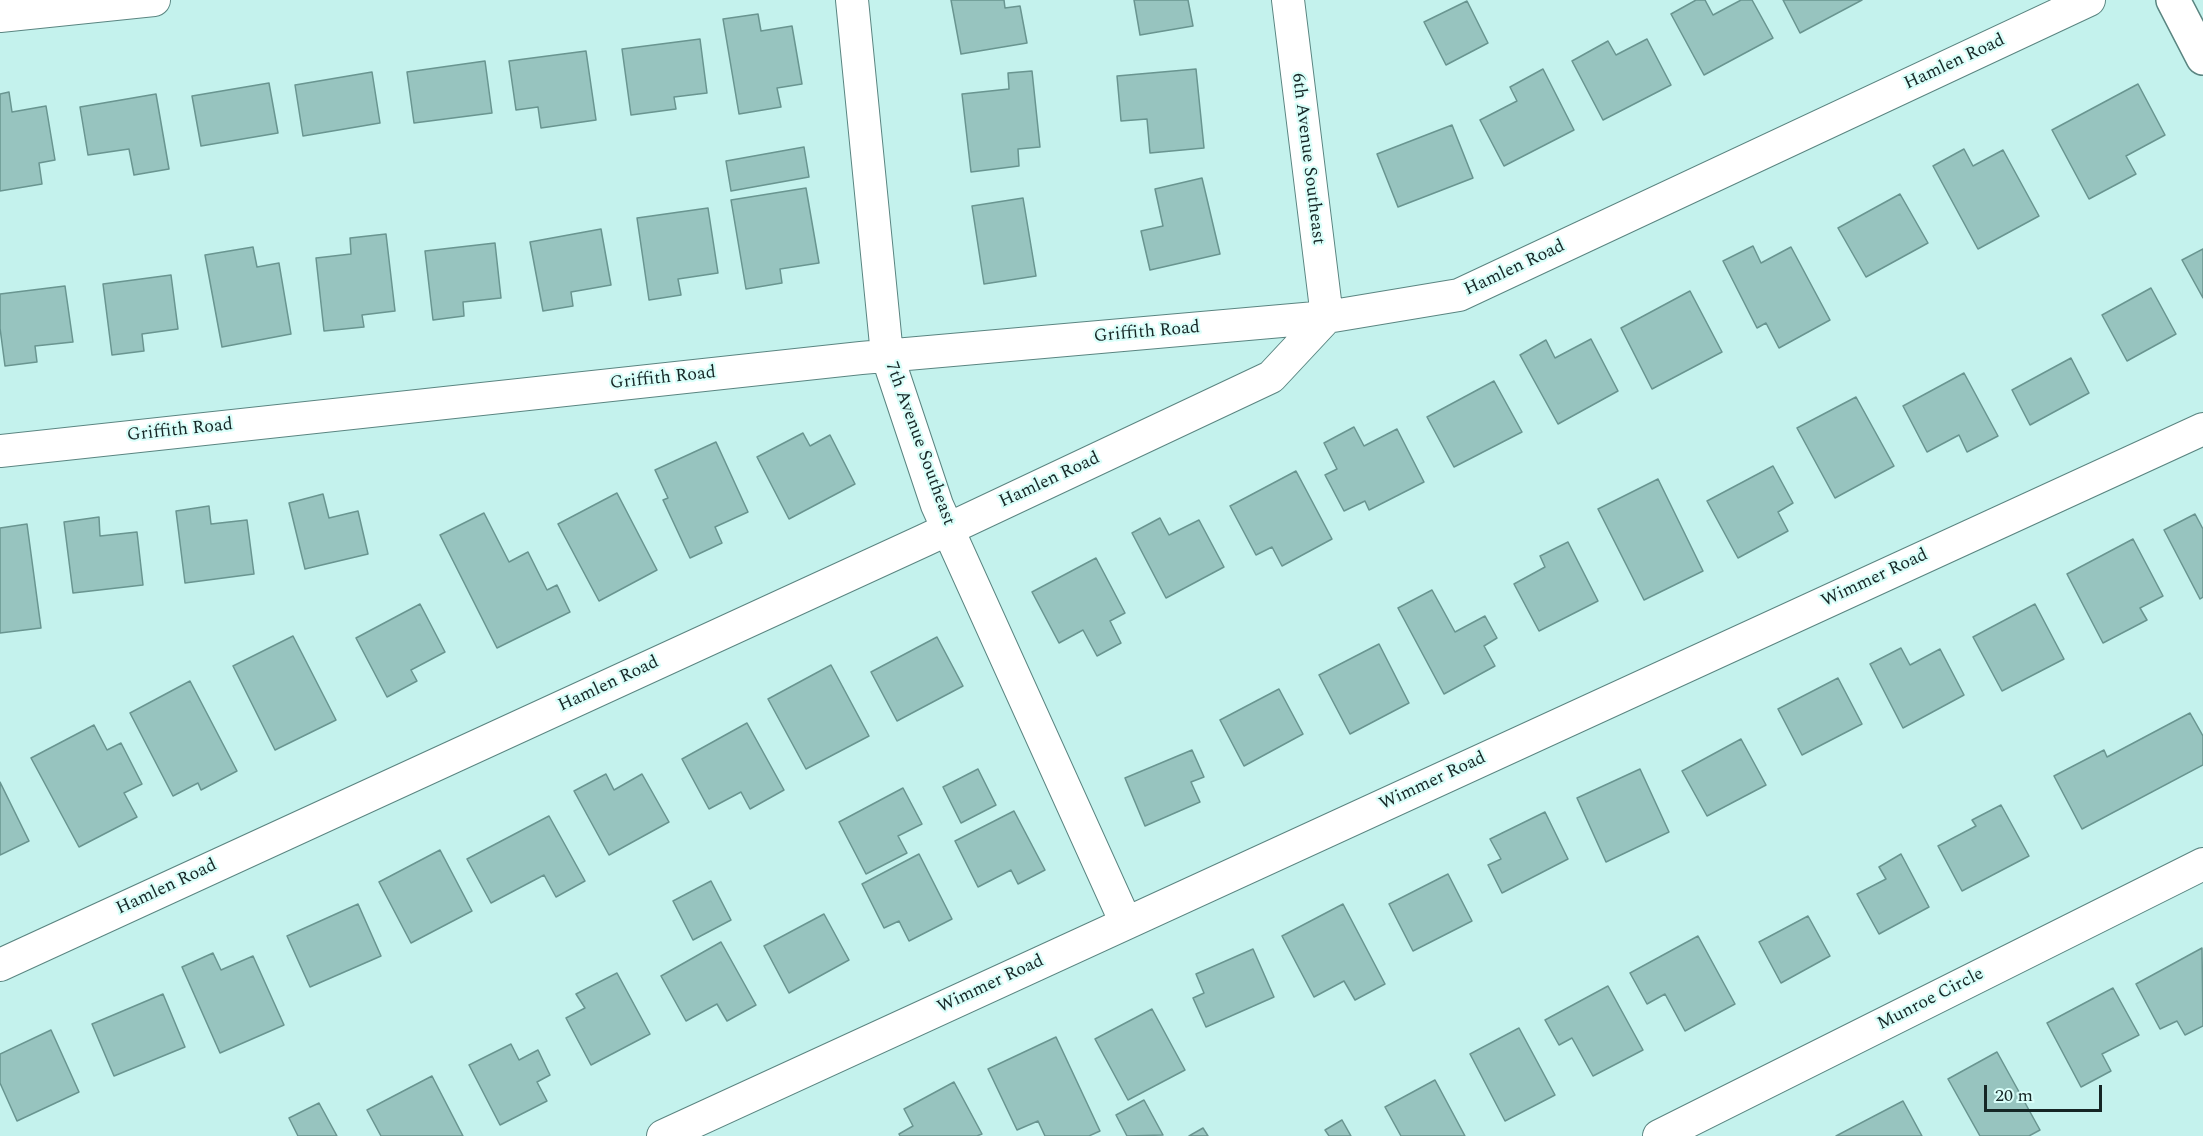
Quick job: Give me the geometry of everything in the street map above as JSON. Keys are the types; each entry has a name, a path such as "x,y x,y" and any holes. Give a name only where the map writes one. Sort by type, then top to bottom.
{"street":[{"path":"0,16 154,0"},
{"name":"7th Avenue Southeast","path":"852,0 887,355 938,505 1126,923"},
{"name":"6th Avenue Southeast","path":"1288,0 1327,317"},
{"name":"Hamlen Road","path":"0,965 949,528 1271,377 1327,317 1459,295 2089,0"},
{"path":"2173,0 2203,58"},
{"name":"Griffith Road","path":"0,451 887,355 1327,317"},
{"name":"Wimmer Road","path":"663,1136 2203,429"},
{"name":"Munroe Circle","path":"1659,1136 2203,864"}],"building":[{"path":"951,0 1004,0 1005,8 1020,6 1027,43 961,54"},
{"path":"1134,0 1188,0 1193,26 1140,35"},
{"path":"1696,0 1705,0 1713,15 1741,0 1752,0 1773,38 1704,75 1671,14"},
{"path":"1783,0 1862,0 1800,33"},
{"path":"1467,1 1488,43 1446,65 1424,22"},
{"path":"758,14 761,31 792,26 802,84 777,88 781,107 739,114 723,19"},
{"path":"700,39 707,93 674,97 676,109 631,115 622,49"},
{"path":"1647,39 1671,85 1603,120 1572,61 1608,41 1616,55"},
{"path":"586,51 596,120 541,128 538,107 516,110 509,61"},
{"path":"485,61 492,113 414,123 407,72"},
{"path":"1196,69 1204,148 1150,153 1147,119 1121,121 1117,76"},
{"path":"1543,69 1574,130 1504,166 1480,120 1517,101 1510,87"},
{"path":"1032,71 1040,147 1018,149 1019,166 971,172 962,94 1009,89 1008,73"},
{"path":"372,72 380,123 303,136 295,85"},
{"path":"269,83 278,133 201,146 192,96"},
{"path":"2138,84 2165,135 2126,156 2136,174 2089,199 2052,130"},
{"path":"9,92 12,112 46,106 55,160 39,163 42,184 0,191 0,94"},
{"path":"156,94 169,169 134,175 129,149 88,155 80,107"},
{"path":"1452,125 1473,178 1398,207 1377,154"},
{"path":"804,147 809,177 731,191 726,161"},
{"path":"1964,149 1973,166 2003,150 2039,216 1978,249 1933,166"},
{"path":"1202,178 1220,254 1150,270 1141,231 1163,226 1155,189"},
{"path":"806,188 819,263 780,269 782,283 746,289 731,200"},
{"path":"1900,194 1928,243 1866,277 1838,228"},
{"path":"1023,198 1036,276 984,284 972,206"},
{"path":"708,208 718,273 678,279 681,295 649,300 637,218"},
{"path":"601,229 611,285 571,292 573,306 543,311 530,242"},
{"path":"386,234 395,311 362,315 364,327 324,331 316,258 351,254 350,238"},
{"path":"495,243 501,298 463,302 464,316 433,320 425,251"},
{"path":"1753,246 1761,263 1791,247 1830,320 1779,348 1766,323 1757,328 1723,261"},
{"path":"253,247 257,267 279,263 291,334 222,347 205,255"},
{"path":"2203,249 2203,298 2182,260"},
{"path":"171,275 178,329 142,334 144,351 112,355 103,284"},
{"path":"65,286 73,342 35,346 37,362 5,366 0,328 0,294"},
{"path":"2151,288 2176,334 2127,361 2102,315"},
{"path":"1690,291 1722,352 1652,389 1621,328"},
{"path":"1591,339 1618,391 1558,424 1520,355 1546,340 1555,358"},
{"path":"2071,358 2089,393 2030,425 2012,390"},
{"path":"1964,373 1998,436 1967,452 1959,435 1927,452 1903,406"},
{"path":"1494,381 1522,432 1454,467 1427,417"},
{"path":"1856,397 1894,466 1835,498 1797,428"},
{"path":"1354,427 1364,446 1397,429 1424,482 1369,510 1365,501 1344,511 1325,475 1337,469 1324,443"},
{"path":"803,433 810,446 830,435 855,484 789,519 757,457"},
{"path":"716,442 748,512 715,527 722,543 690,558 663,500 668,498 655,470"},
{"path":"1773,466 1793,503 1778,512 1788,531 1738,558 1707,501"},
{"path":"1296,471 1332,539 1282,566 1272,547 1256,555 1230,506"},
{"path":"1658,479 1703,571 1644,600 1598,509"},
{"path":"617,493 657,570 599,601 558,524"},
{"path":"323,494 329,518 358,511 368,554 305,569 289,503"},
{"path":"209,506 211,524 247,520 254,574 185,583 176,511"},
{"path":"484,513 509,562 528,552 547,590 557,585 570,612 497,648 440,535"},
{"path":"2195,514 2203,529 2203,597 2200,599 2164,530"},
{"path":"99,517 100,536 137,532 143,585 73,593 64,522"},
{"path":"1160,518 1169,535 1199,520 1224,567 1166,598 1132,533"},
{"path":"27,524 41,628 0,633 0,528"},
{"path":"2133,539 2163,596 2140,608 2147,620 2103,643 2067,574"},
{"path":"1568,542 1598,601 1539,631 1514,584 1545,567 1540,556"},
{"path":"1096,558 1125,613 1110,621 1121,643 1097,656 1083,630 1059,643 1032,592"},
{"path":"1432,590 1455,632 1485,616 1497,638 1484,646 1495,666 1444,694 1398,608"},
{"path":"420,604 445,652 411,670 417,681 387,697 356,638"},
{"path":"2035,604 2064,659 2002,691 1973,637"},
{"path":"293,636 336,720 275,750 233,666"},
{"path":"937,637 963,686 897,721 871,672"},
{"path":"1379,644 1409,703 1350,734 1319,675"},
{"path":"1901,648 1910,665 1940,649 1964,695 1903,728 1870,664"},
{"path":"831,665 869,736 806,769 768,699"},
{"path":"1838,678 1862,724 1802,755 1778,709"},
{"path":"190,681 237,771 201,790 198,783 173,796 130,713"},
{"path":"1279,689 1303,734 1244,766 1220,720"},
{"path":"2190,713 2203,736 2203,765 2082,829 2054,776 2104,750 2107,757"},
{"path":"747,723 784,790 750,809 741,792 709,809 682,759"},
{"path":"94,725 107,750 121,743 142,784 124,793 137,817 79,847 31,758"},
{"path":"1741,739 1766,785 1707,816 1682,771"},
{"path":"1192,750 1204,777 1191,782 1200,802 1145,826 1125,778"},
{"path":"978,769 996,805 961,823 943,787"},
{"path":"1640,769 1669,832 1606,862 1577,798"},
{"path":"606,774 614,790 642,774 669,822 609,855 574,791"},
{"path":"0,782 29,841 0,855"},
{"path":"903,788 922,824 898,836 907,853 866,874 839,822"},
{"path":"2001,805 2029,856 1962,891 1938,846 1976,826 1972,820"},
{"path":"1014,811 1045,870 1018,884 1011,870 978,887 955,841"},
{"path":"1545,812 1568,859 1502,893 1488,865 1501,859 1490,839"},
{"path":"549,816 585,881 556,897 544,875 491,903 467,859"},
{"path":"440,850 472,911 411,943 379,882"},
{"path":"919,854 952,919 909,941 899,921 884,928 862,884"},
{"path":"1901,854 1929,907 1879,934 1857,894 1886,879 1879,867"},
{"path":"1448,874 1472,921 1413,951 1389,904"},
{"path":"711,881 731,920 693,940 673,901"},
{"path":"358,904 381,956 310,987 287,936"},
{"path":"1343,904 1385,984 1355,1000 1344,981 1314,997 1282,936"},
{"path":"824,914 849,960 789,993 764,946"},
{"path":"1808,916 1830,956 1781,983 1759,942"},
{"path":"1698,936 1735,1004 1685,1031 1665,994 1647,1004 1630,973"},
{"path":"721,942 756,1005 727,1021 717,1004 686,1021 661,976"},
{"path":"2202,948 2203,1026 2185,1035 2177,1021 2160,1029 2136,984"},
{"path":"1253,949 1274,997 1206,1027 1193,998 1204,993 1196,974"},
{"path":"213,953 221,970 253,956 284,1025 220,1053 182,967"},
{"path":"617,973 650,1034 591,1065 566,1018 585,1008 576,994"},
{"path":"1608,986 1643,1050 1593,1076 1572,1038 1559,1045 1545,1020"},
{"path":"2113,988 2139,1035 2102,1054 2111,1071 2081,1087 2047,1023"},
{"path":"163,994 185,1047 114,1076 92,1024"},
{"path":"1152,1009 1185,1070 1128,1100 1095,1039"},
{"path":"1519,1028 1555,1095 1505,1121 1470,1054"},
{"path":"51,1030 79,1092 17,1121 0,1083 0,1054"},
{"path":"1056,1037 1100,1131 1089,1136 1045,1136 1038,1121 1017,1130 988,1069"},
{"path":"511,1044 519,1060 538,1050 550,1075 537,1082 547,1101 500,1125 469,1065"},
{"path":"1997,1052 2040,1130 2029,1136 1980,1136 1948,1079"},
{"path":"432,1076 463,1136 381,1136 367,1110"},
{"path":"1435,1080 1465,1136 1401,1136 1385,1107"},
{"path":"954,1082 982,1134 977,1136 900,1136 899,1134 913,1126 904,1109"},
{"path":"1144,1100 1163,1135 1127,1136 1116,1115"},
{"path":"1903,1101 1922,1136 1836,1136"},
{"path":"319,1103 337,1136 298,1136 289,1118"},
{"path":"1342,1120 1351,1136 1329,1136 1325,1130"},
{"path":"1203,1128 1208,1136 1189,1136"}]}
